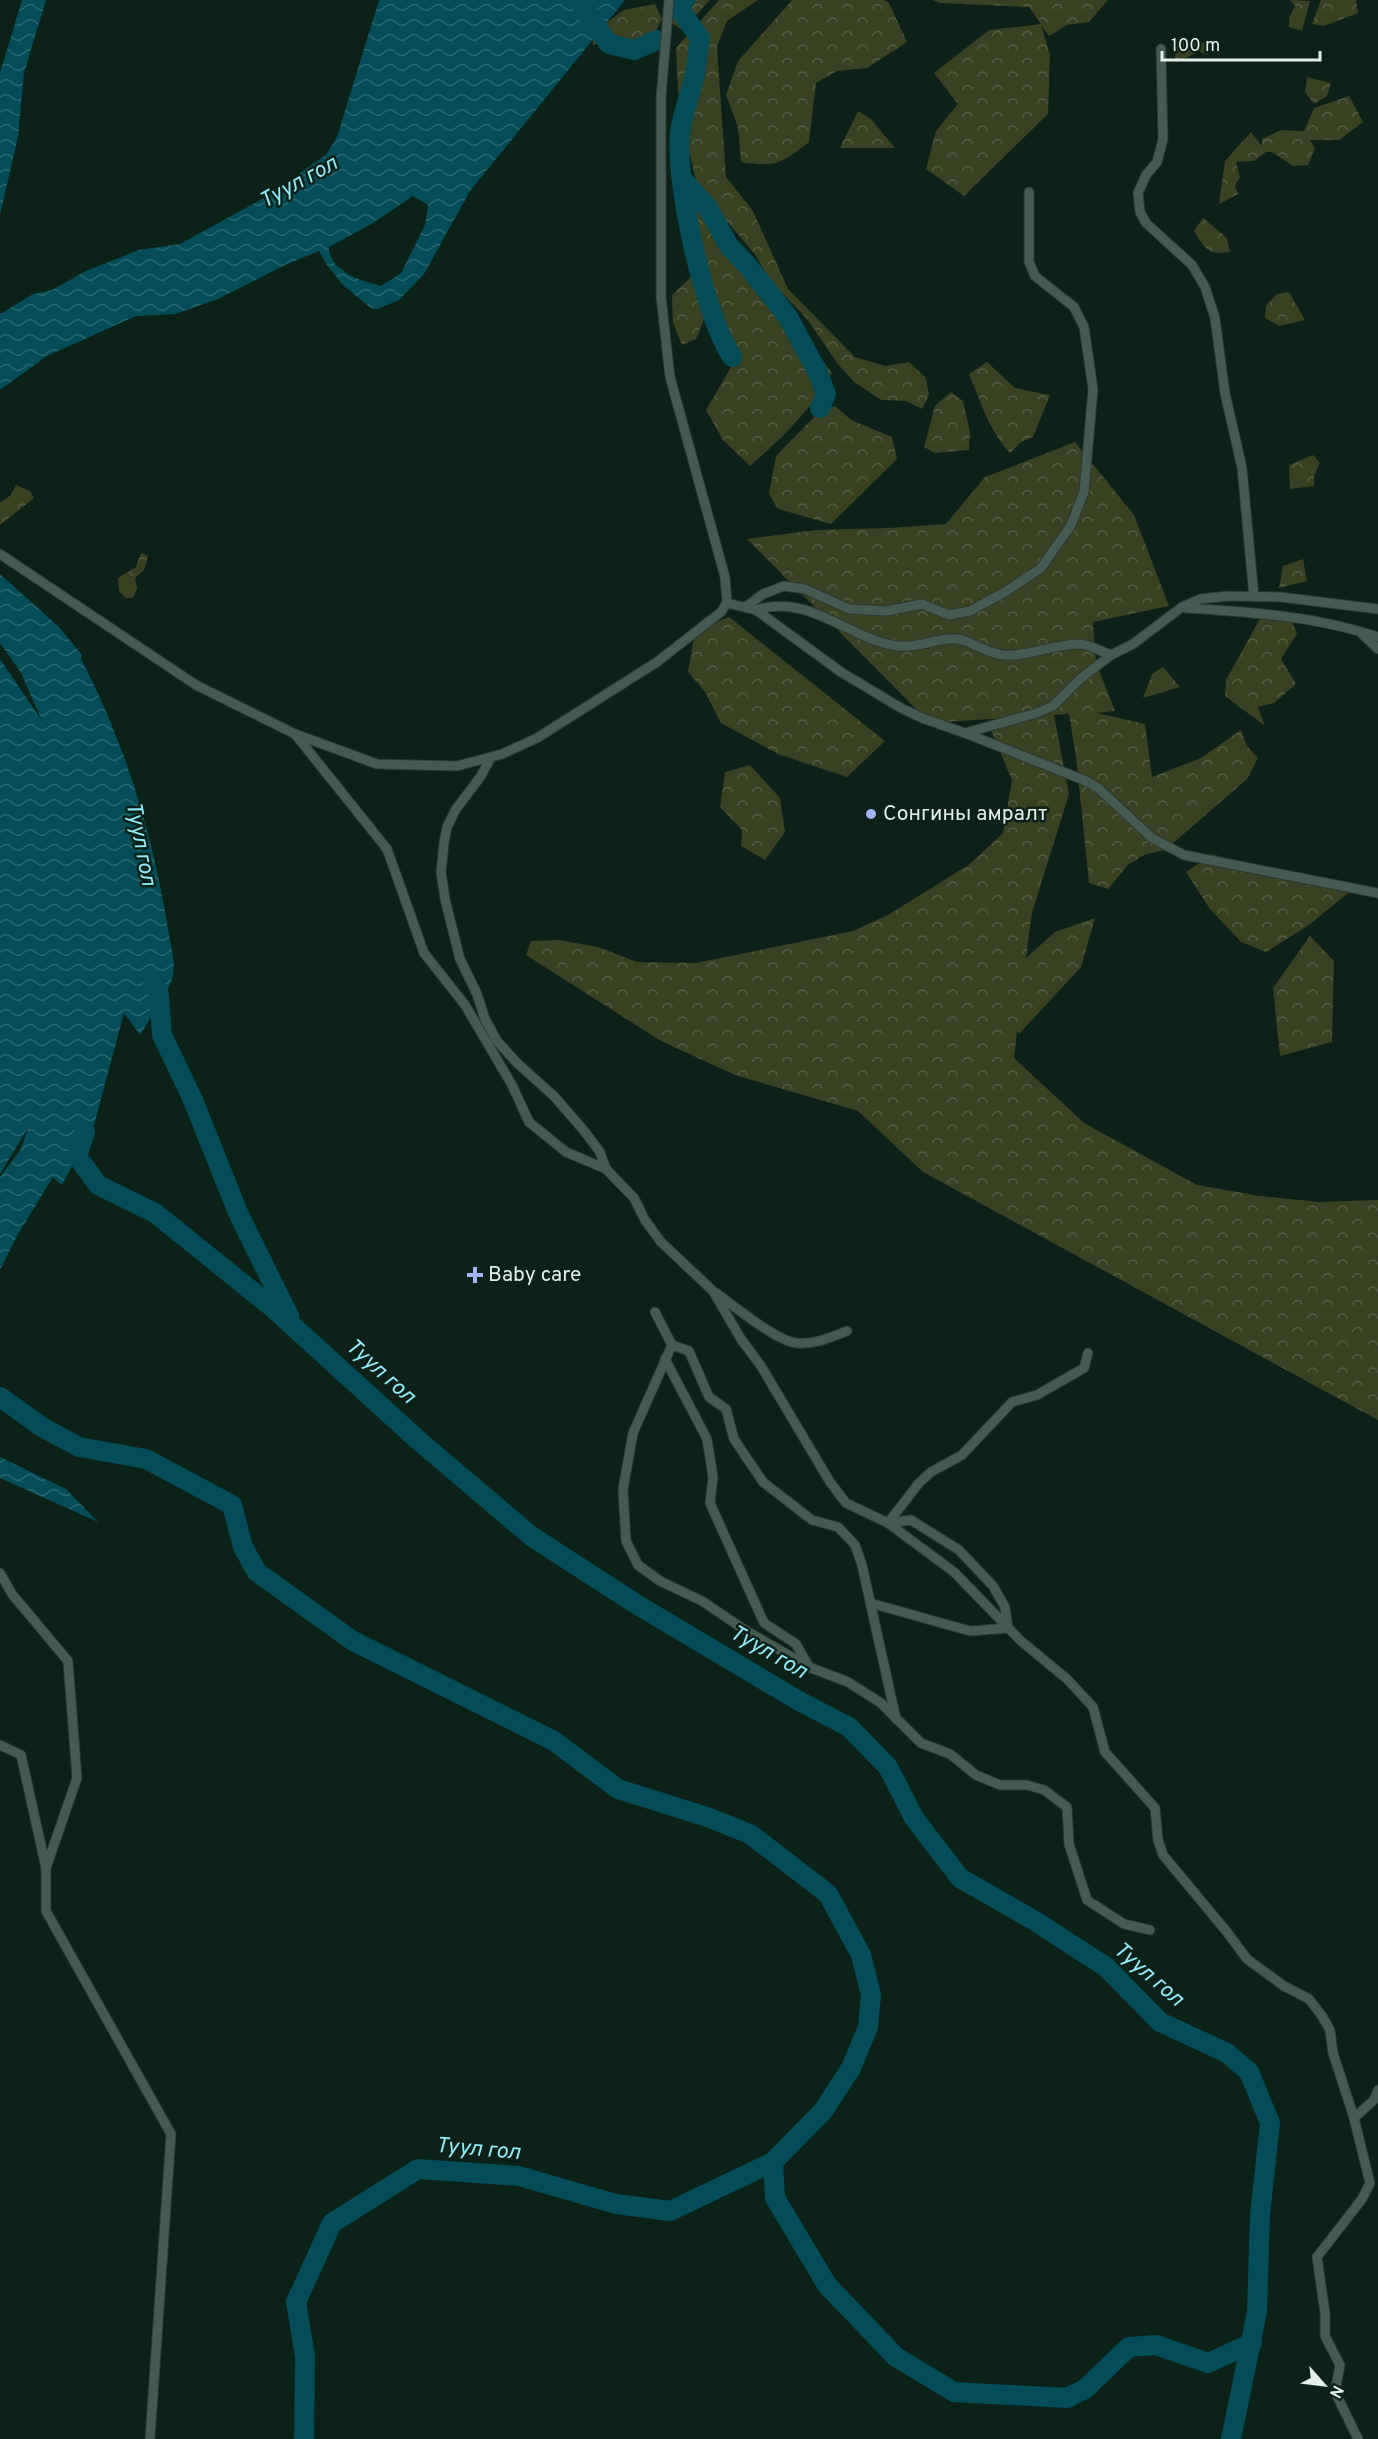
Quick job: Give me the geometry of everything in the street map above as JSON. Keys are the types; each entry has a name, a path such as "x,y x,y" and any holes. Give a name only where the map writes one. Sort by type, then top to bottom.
{"street":[{"path":"0,554 196,685 295,734 376,764 457,766 491,757 537,738 657,662 721,612 726,603 725,577 670,377 661,297 661,98 669,0"},
{"path":"1161,49 1163,140 1157,162 1146,175 1138,193 1140,212 1146,223 1192,265 1205,287 1215,318 1225,393 1242,468 1254,597"},
{"path":"752,608 763,594 784,586 805,589 849,609 886,611 922,604 949,615 970,611 1005,592 1041,568 1071,525 1084,492 1093,389 1084,327 1074,307 1035,276 1029,262 1029,192"},
{"path":"965,733 1037,714 1053,706 1071,686 1111,655 1133,644 1182,607 1200,599 1228,596 1254,597 1322,601 1378,609"},
{"path":"726,603 752,608 773,605 793,606 830,619 869,640 902,646 956,639 987,652 1007,655 1083,644 1111,655"},
{"path":"1182,607 1255,612 1306,619 1345,627 1378,638"},
{"path":"752,608 875,694 922,718 1086,781 1098,788 1152,838 1184,855 1378,893"},
{"path":"1362,634 1378,649"},
{"path":"295,734 387,849 424,953 465,1005 512,1085 529,1122 566,1152 606,1169 634,1198 645,1220 661,1242 713,1291 767,1329 795,1343 820,1341 847,1331"},
{"path":"491,757 481,776 456,809 447,827 444,843 441,873 460,959 477,994 485,1019 497,1041 518,1064 554,1096 585,1132 600,1152 606,1169"},
{"path":"713,1291 830,1482 846,1503 888,1523 954,1572 1008,1628 1067,1679 1093,1707 1105,1752 1155,1808 1158,1840 1163,1855 1247,1959 1284,1986 1309,2000 1330,2030 1333,2053 1354,2118 1370,2183 1362,2199 1317,2257 1325,2313 1325,2336 1340,2366 1335,2392 1358,2439"},
{"path":"655,1312 672,1345 689,1351 709,1397 726,1409 734,1439 763,1482 812,1520 838,1527 855,1545 896,1719"},
{"path":"672,1345 633,1433 623,1489 626,1541 638,1565 660,1581 702,1601 745,1630 809,1666 848,1682 881,1703 921,1743 950,1754 976,1775 999,1785 1026,1785 1044,1790 1067,1807 1069,1844 1087,1900 1124,1924 1150,1930"},
{"path":"888,1523 919,1483 931,1472 962,1455 1012,1402 1037,1395 1074,1376 1084,1368 1088,1353"},
{"path":"665,1359 706,1439 713,1477 710,1503 764,1623 796,1644 809,1666"},
{"path":"888,1523 911,1520 959,1550 993,1586 1005,1607 1008,1628"},
{"path":"0,1573 12,1594 68,1661 77,1778 46,1868"},
{"path":"870,1603 970,1631 1008,1628"},
{"path":"0,1745 21,1755 46,1868 46,1911 171,2134 150,2439"},
{"path":"1354,2118 1374,2100 1378,2090"}],"green space":[{"path":"678,0 710,0 682,30 670,22 668,7"},
{"path":"719,0 758,0 727,21 717,47 726,177 753,211 788,289 855,357 885,366 909,362 926,378 929,395 922,409 906,401 881,400 853,381 837,363 807,319 769,280 755,254 698,188 685,136 678,93 676,48"},
{"path":"792,0 884,0 889,3 907,42 867,68 837,71 816,83 809,142 792,155 771,164 741,162 738,127 726,95 738,61"},
{"path":"933,0 1108,0 1089,22 1067,25 1049,36 1041,25 1050,55 1048,114 964,196 926,169 936,131 958,104 934,73 989,30 1041,24 1029,7 940,3"},
{"path":"1290,0 1310,1 1302,31 1289,27 1289,18 1295,6"},
{"path":"1321,0 1356,0 1358,13 1324,26 1312,24"},
{"path":"655,4 662,19 651,40 628,45 615,39 593,45 592,33 624,10"},
{"path":"1198,41 1215,47 1206,55 1199,51 1176,63 1178,42"},
{"path":"1307,77 1331,83 1327,96 1314,104 1305,92"},
{"path":"1349,96 1363,122 1339,140 1310,140 1315,148 1308,165 1293,166 1272,152 1266,152 1254,161 1236,162 1240,177 1235,186 1238,194 1219,204 1225,161 1251,132 1262,146 1262,139 1281,130 1304,131 1314,108"},
{"path":"858,111 871,119 895,148 840,148"},
{"path":"690,188 701,199 727,247 782,306 832,373 815,399 795,423 750,466 723,440 706,410 737,357 722,325 683,199"},
{"path":"1203,218 1227,238 1230,252 1217,253 1208,249 1201,242 1194,231"},
{"path":"692,276 709,308 696,339 682,345 673,323 672,295"},
{"path":"1289,292 1305,320 1279,326 1265,318 1266,305 1277,294"},
{"path":"987,362 1015,388 1050,395 1033,437 1021,442 1010,453 991,426 969,374"},
{"path":"951,392 963,401 970,432 969,450 935,453 924,447 935,406"},
{"path":"835,406 851,420 892,437 897,459 831,524 778,509 769,494 776,456 819,412"},
{"path":"1075,442 1134,515 1169,606 1093,622 1096,662 1115,711 1097,713 1145,724 1152,777 1201,758 1241,730 1247,746 1258,758 1247,779 1165,850 1144,855 1128,865 1108,889 1089,883 1076,757 1069,714 1054,715 1069,794 1032,913 1026,958 1055,932 1095,918 1081,967 1019,1034 1017,1031 1014,1058 1084,1123 1197,1185 1260,1196 1319,1202 1378,1200 1378,1420 923,1172 858,1111 735,1075 661,1041 526,955 531,941 559,940 598,947 637,962 696,963 853,931 888,915 970,864 1003,833 1012,780 987,721 1005,718 930,723 747,539 816,530 946,524 985,477"},
{"path":"1313,455 1320,463 1314,476 1314,486 1290,489 1289,465"},
{"path":"16,485 30,491 34,498 0,525 0,503 11,495"},
{"path":"141,553 148,556 144,570 135,578 137,588 133,598 126,598 119,591 118,578 136,567"},
{"path":"1303,559 1307,581 1279,588 1283,566"},
{"path":"1262,615 1291,619 1297,634 1281,659 1296,684 1274,703 1258,707 1265,726 1225,696 1226,680"},
{"path":"729,617 885,741 847,777 778,754 721,723 705,692 688,672 695,631"},
{"path":"1163,667 1180,687 1143,698 1152,674"},
{"path":"750,765 780,798 785,832 765,860 741,846 742,830 720,807 725,772"},
{"path":"1213,854 1265,874 1353,889 1309,925 1266,952 1241,942 1210,909 1186,872"},
{"path":"1310,936 1334,961 1332,1042 1280,1056 1273,988"}],"water":[{"path":"22,0 46,0 24,73 18,137 0,215 0,73"},
{"path":"379,0 625,0 470,191 424,274 399,300 377,309 371,308 343,285 319,251 287,264 218,299 175,314 136,316 47,356 0,390 0,314 33,294 52,290 86,271 139,250 180,244 262,199 326,155 337,137","holes":["413,196 428,205 425,225 401,273 381,286 356,278 334,263 329,247 373,223"]},
{"path":"0,574 59,627 82,655 81,659 111,723 135,790 162,894 174,967 166,993 140,1035 124,1013 94,1125 62,1185 53,1177 18,1234 0,1270 0,1177 21,1149 28,1128 0,1174 0,659 42,721 21,673 0,643"},
{"path":"0,1457 66,1489 98,1522 0,1478"}],"waterway":[{"path":"685,0 678,7 700,38 695,74 680,132 682,183 702,281 711,311 732,357"},
{"path":"584,9 609,44 634,50 657,40"},
{"path":"683,180 708,208 729,246 788,317 818,373 826,394 820,408"},
{"path":"152,978 159,995 162,1035 193,1100 239,1215 289,1316"},
{"name":"Туул гол","path":"85,1132 77,1156 98,1185 155,1213 273,1308 418,1440 531,1536 636,1604 799,1701 849,1727 888,1767 914,1818 960,1878 1035,1921 1106,1967 1160,2022 1227,2053 1249,2072 1270,2123 1260,2215 1257,2312 1231,2439"},
{"name":"Туул гол","path":"0,1397 42,1427 79,1447 146,1459 232,1505 243,1547 257,1572 353,1641 554,1741 618,1789 707,1817 750,1834 828,1894 861,1955 871,1995 868,2027 851,2068 823,2111 773,2162 670,2211 616,2204 519,2176 418,2169 332,2223 296,2302 305,2356 304,2439"},
{"name":"Туул гол","path":"773,2162 775,2198 827,2285 896,2357 954,2392 1067,2398 1085,2389 1129,2347 1156,2345 1208,2363 1252,2343"}],"place":[{"name":"Сонгины амралт","path":"871,814"},
{"name":"Baby care","path":"475,1275"}]}
